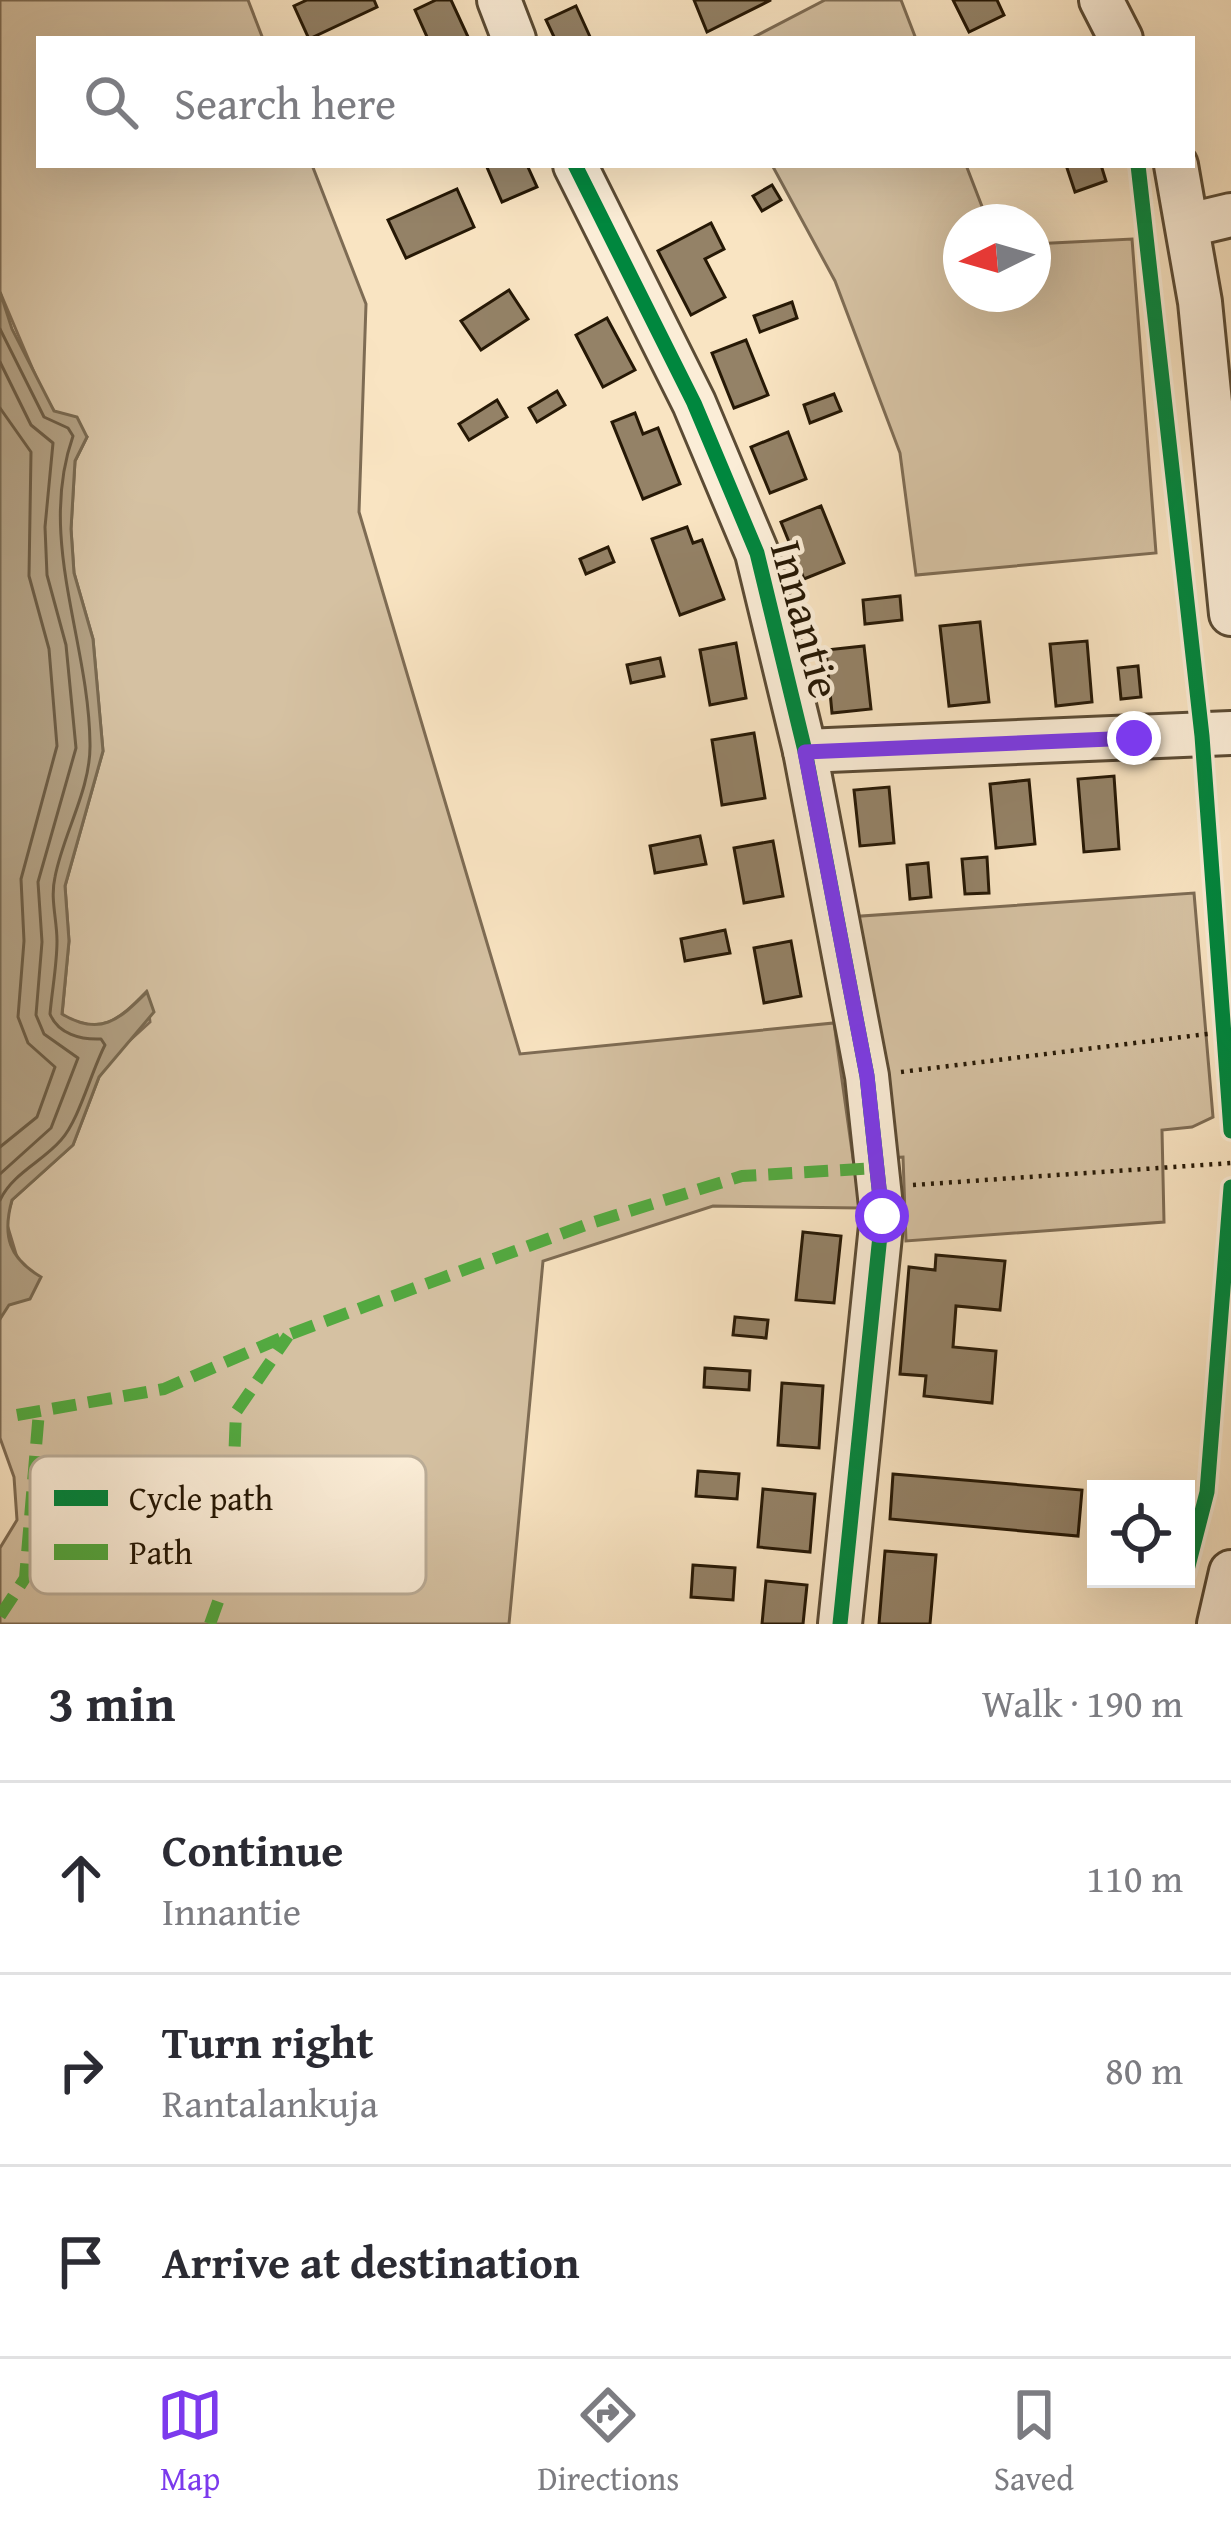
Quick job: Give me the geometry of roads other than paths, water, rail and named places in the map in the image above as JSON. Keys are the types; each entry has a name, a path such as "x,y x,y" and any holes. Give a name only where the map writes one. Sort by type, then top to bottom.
{"street":[{"path":"499,0 513,36"},
{"path":"1102,0 1120,36"},
{"name":"Innantie","path":"576,168 694,403 757,554 805,752 867,1076 882,1216 840,1624"},
{"path":"1176,168 1189,225 1231,614"},
{"path":"1189,225 1231,215"},
{"path":"805,752 1231,733"},
{"path":"1219,1624 1231,1572"}],"water":[{"path":"0,292 12,329 54,411 77,417 87,437 75,461 71,529 74,573 93,639 103,751 65,886 69,941 62,1014 98,1025 118,1017 147,992 154,1012 99,1077 73,1145 12,1200 11,1245 22,1262 41,1277 30,1299 9,1305 0,1319"}]}
